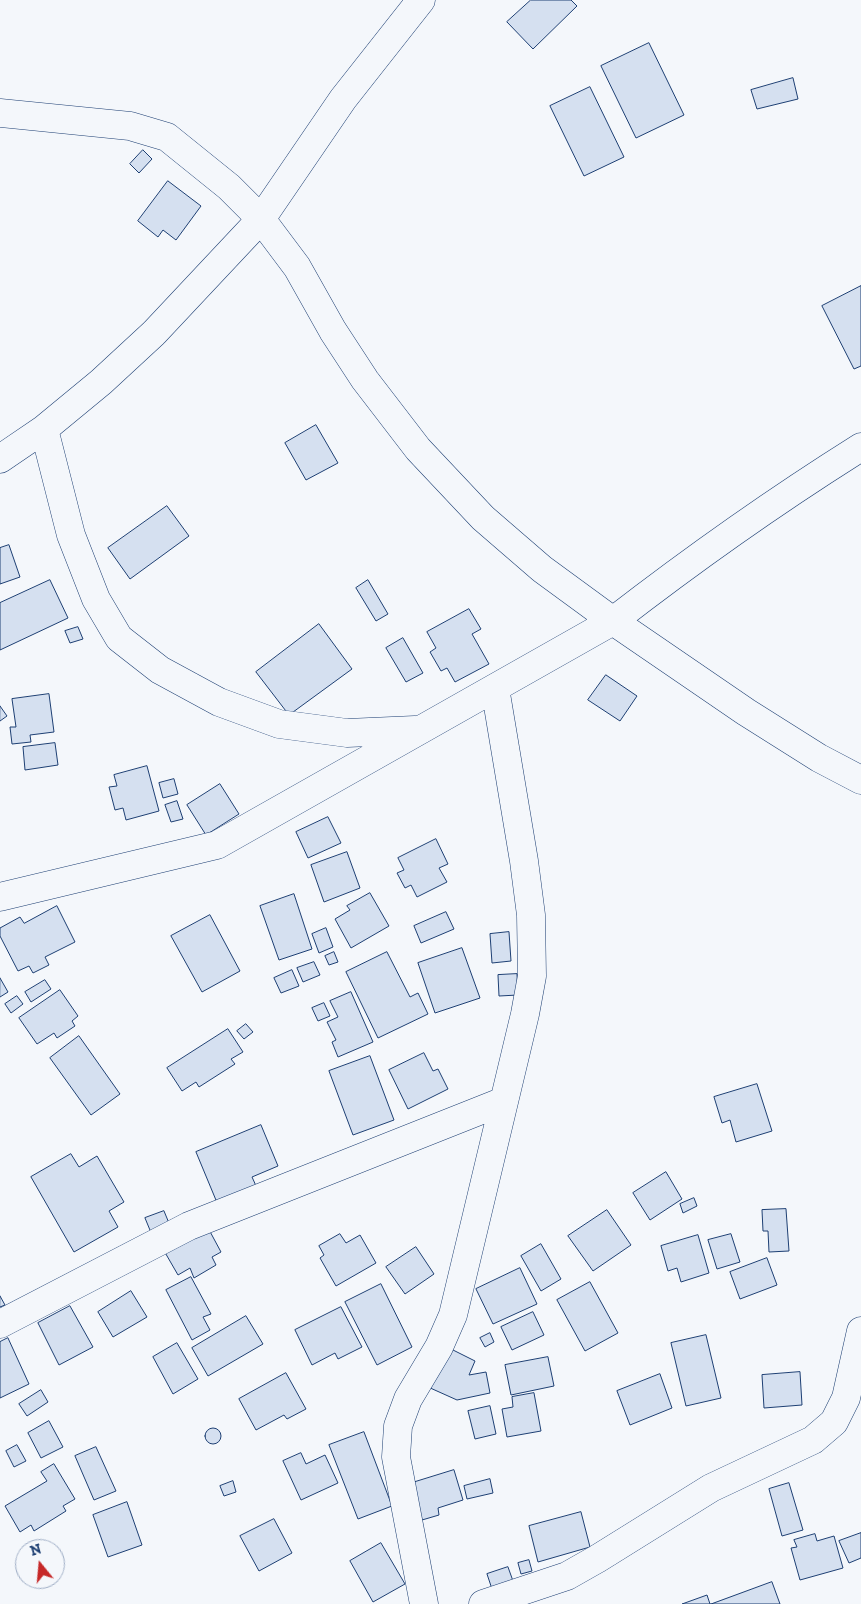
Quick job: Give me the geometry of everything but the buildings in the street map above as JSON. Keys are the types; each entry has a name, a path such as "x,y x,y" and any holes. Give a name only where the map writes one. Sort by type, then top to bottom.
{"street":[{"path":"0,459 44,428 101,382 154,334 261,219 343,99 421,0"},
{"path":"0,112 130,126 167,137 229,187 261,219 297,267 333,332 365,380 418,449 483,518 542,569 613,621 746,712 819,758 861,780"},
{"path":"44,428 71,535 96,599 119,638 160,670 219,702 279,724 347,733 421,729"},
{"path":"0,897 217,845 613,621 666,579 789,492 861,447"},
{"path":"424,1604 396,1457 398,1426 408,1399 439,1347 453,1316 525,1014 532,976 532,915 495,688"},
{"path":"0,1324 189,1226 504,1101"},
{"path":"483,1604 567,1576 597,1560 712,1488 813,1440 834,1422 854,1399 861,1331"}]}
